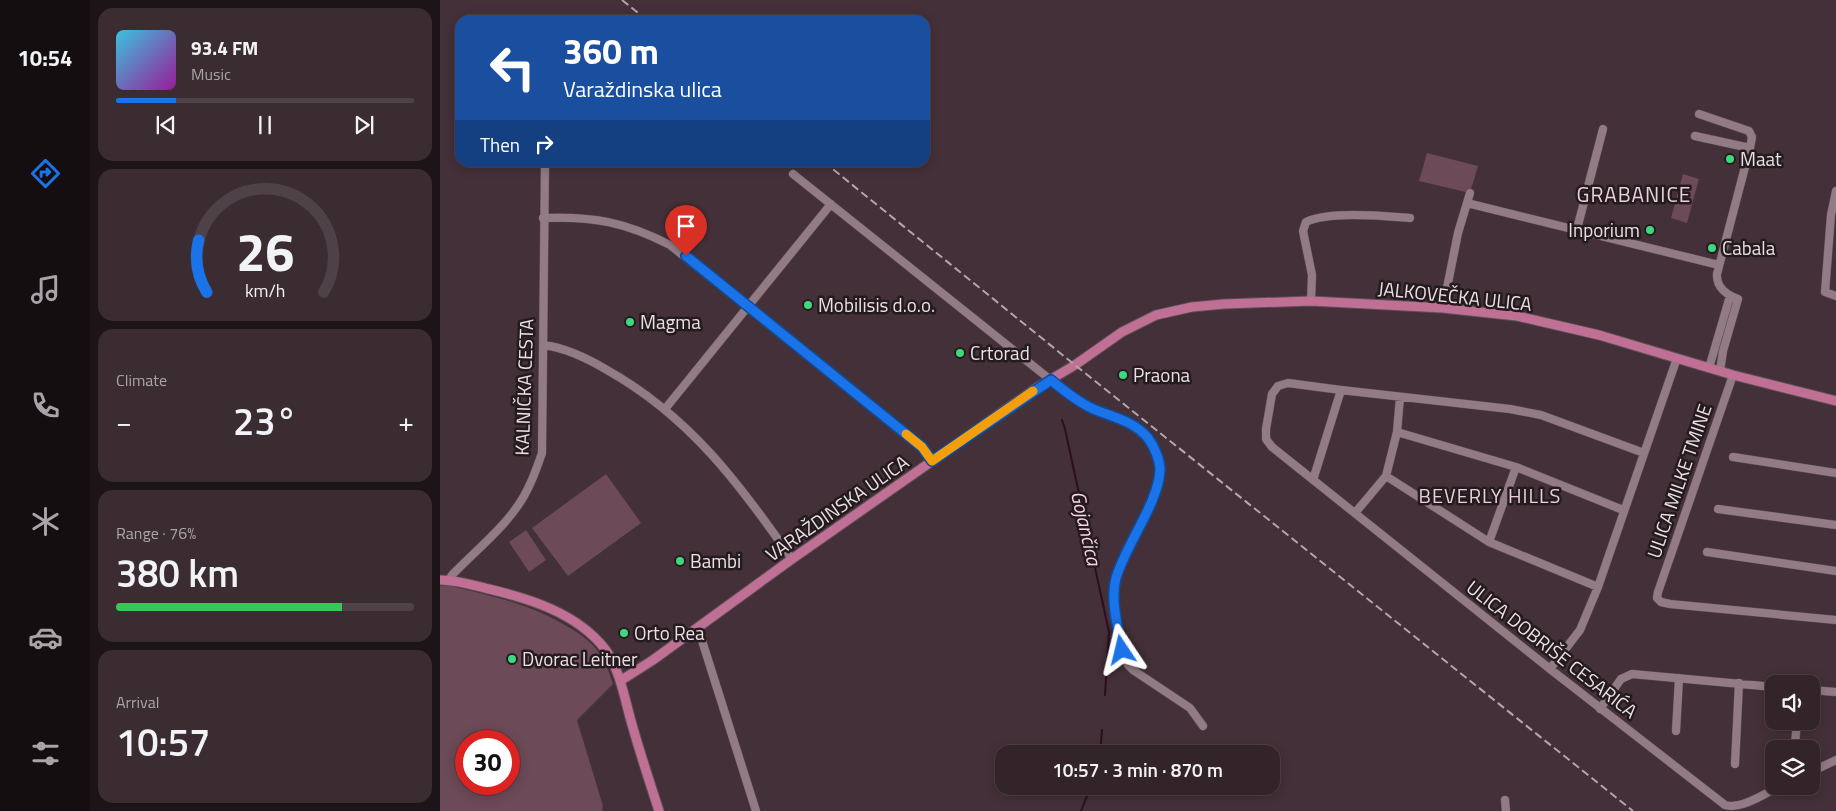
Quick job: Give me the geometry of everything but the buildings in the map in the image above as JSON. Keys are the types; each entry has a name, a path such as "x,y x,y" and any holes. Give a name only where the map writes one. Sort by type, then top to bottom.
{"main road":[{"name":"JALKOVEČKA ULICA","path":"1074,365 1129,328 1156,315 1192,307 1224,304 1311,301 1490,312 1546,322 1599,335 1732,375 1836,401"},
{"name":"VARAŽDINSKA ULICA","path":"620,681 698,628 792,559 932,461 1074,365"},
{"path":"444,580 528,599 563,616 586,632 605,649 620,681 659,811"}],"street":[{"path":"1699,114 1749,131 1752,137 1717,278 1720,288 1738,300 1723,351 1720,371"},
{"path":"1577,229 1603,129"},
{"path":"1695,136 1750,148"},
{"name":"KALNIČKA CESTA","path":"444,580 452,575 513,512 524,497 542,453 545,167"},
{"path":"793,174 1062,389 1090,407 1126,421 1147,438 1156,452 1160,469 1156,489 1116,579 1114,603 1122,650 1128,665 1133,670 1190,708 1203,726"},
{"path":"1836,191 1831,215 1832,264 1825,292 1836,296"},
{"path":"1443,308 1455,250 1470,193"},
{"path":"1467,203 1719,265"},
{"path":"665,409 831,204"},
{"path":"1311,301 1312,275 1303,232 1306,222 1339,216 1410,218"},
{"path":"544,218 566,217 606,221 643,232 670,245 922,447 932,461"},
{"path":"1709,368 1730,296"},
{"path":"544,345 567,350 624,379 665,409 693,433 756,509 792,559"},
{"path":"1550,669 1580,630 1598,587 1677,358"},
{"name":"ULICA MILKE TMINE","path":"1732,375 1657,598 1661,602 1670,604 1836,620"},
{"name":"ULICA DOBRIŠE CESARIĆA","path":"1644,453 1541,415 1510,408 1288,383 1278,386 1272,394 1266,429 1266,439 1272,448 1600,709 1725,805 1730,807 1740,805 1765,793"},
{"path":"1313,480 1341,390"},
{"path":"1355,513 1386,476 1397,432 1400,397"},
{"path":"1397,432 1516,467 1623,510"},
{"path":"1733,457 1836,473"},
{"path":"1489,542 1516,467"},
{"path":"1386,476 1489,542 1598,587"},
{"path":"1718,509 1836,525"},
{"path":"1707,552 1836,571"},
{"path":"698,628 756,811"},
{"path":"1600,709 1617,683 1626,675 1632,674 1765,686"},
{"path":"1676,731 1679,678"},
{"path":"1735,764 1739,683"},
{"path":"1820,691 1836,692"},
{"path":"1820,768 1836,760"},
{"path":"1505,800 1506,811"}],"shaded area":[{"path":"1427,153 1478,166 1470,193 1419,181"},
{"path":"1683,174 1699,179 1687,223 1671,218"},
{"path":"606,474 641,523 568,576 532,528"},
{"path":"526,530 546,560 529,572 509,542"},
{"path":"440,586 451,586 498,598 542,613 577,633 597,650 613,684 577,720 603,806 602,811 440,811"}],"waterway":[{"name":"Gojančica","path":"1062,420 1109,632 1105,695"},
{"name":"Gojančica","path":"1101,745 1102,730"},
{"name":"Gojančica","path":"1081,811 1087,795"}],"railway":[{"path":"622,0 641,15"},
{"path":"830,167 1633,811"}],"slow traffic":[{"path":"906,434 922,447 932,461 1033,391"}],"place":[{"name":"Maat","path":"1730,159"},
{"name":"Inporium","path":"1650,230"},
{"name":"Cabala","path":"1712,248"},
{"name":"Mobilisis d.o.o.","path":"808,305"},
{"name":"Magma","path":"630,322"},
{"name":"Crtorad","path":"960,353"},
{"name":"Praona","path":"1123,375"},
{"name":"Bambi","path":"680,561"},
{"name":"Orto Rea","path":"624,633"},
{"name":"Dvorac Leitner","path":"512,659"}],"district":[{"name":"GRABANICE","path":"1634,195"},
{"name":"BEVERLY HILLS","path":"1490,496"}],"route":[{"path":"686,256 922,447 932,461 1051,380 1090,407 1126,421 1147,438 1156,452 1160,469 1156,489 1116,579 1114,603 1122,650"}]}
